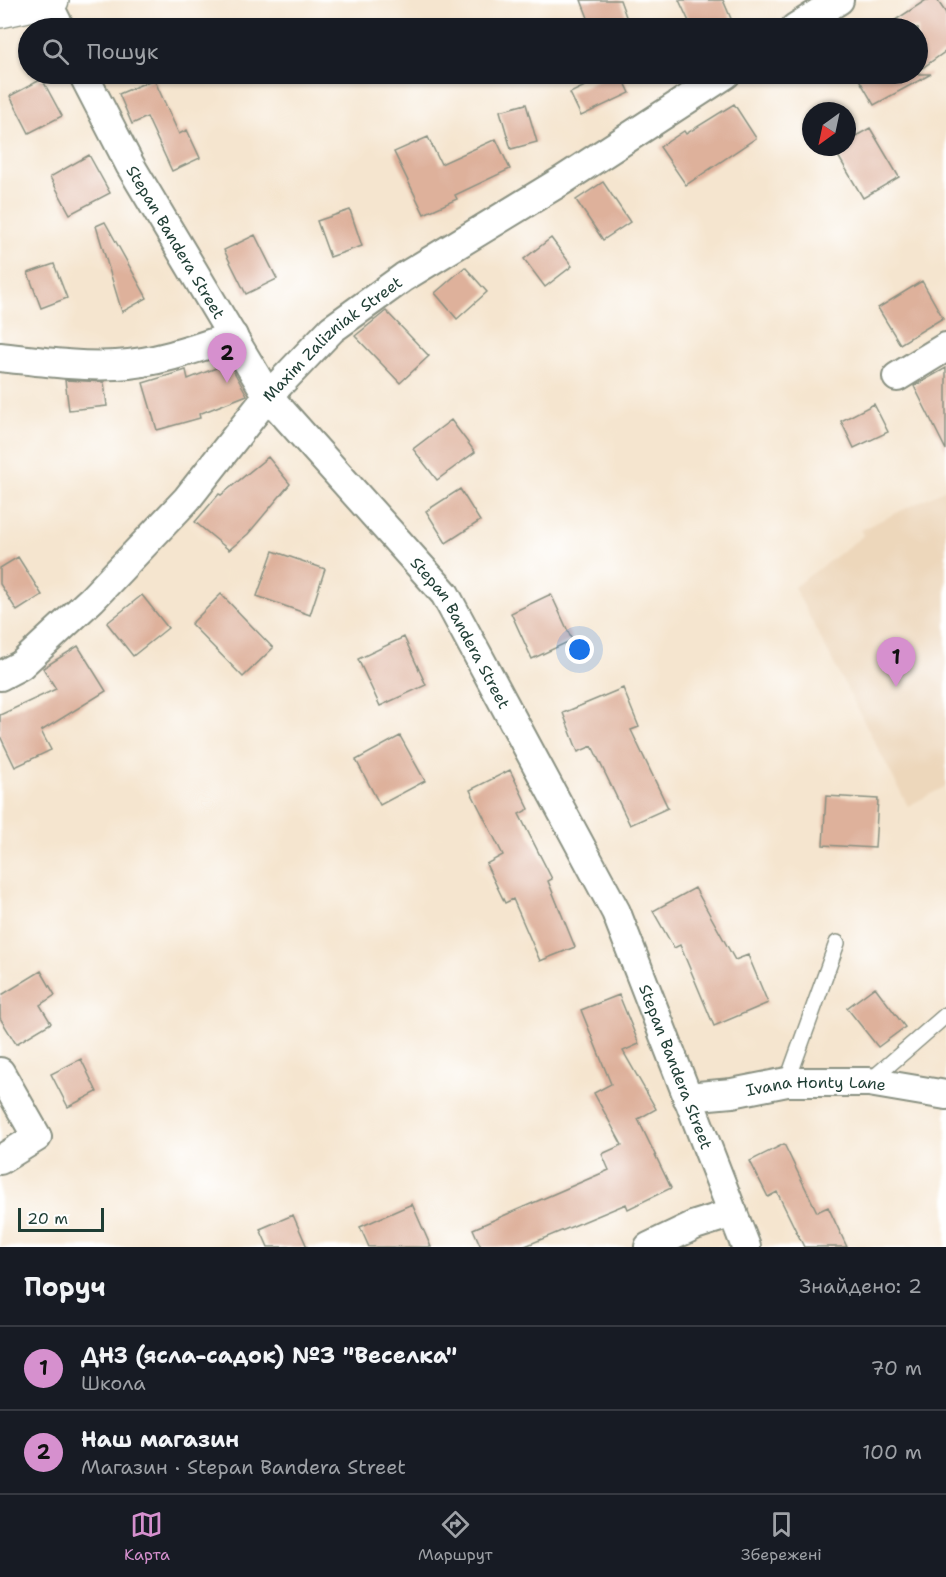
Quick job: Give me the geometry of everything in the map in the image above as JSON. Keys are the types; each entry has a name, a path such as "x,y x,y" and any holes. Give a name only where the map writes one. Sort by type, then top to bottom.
{"main road":[{"path":"0,11 51,8"}],"street":[{"path":"811,18 839,0"},
{"name":"Stepan Bandera Street","path":"88,84 130,165 268,396 445,594 616,912 746,1247"},
{"name":"Maxim Zalizniak Street","path":"0,676 21,665 100,591 187,499 268,396 332,329 404,277 562,180 711,84"},
{"path":"0,357 50,363 117,365 184,353 233,336"},
{"path":"897,377 946,347"},
{"path":"0,1072 37,1137 0,1160"},
{"name":"Ivana Honty Lane","path":"687,1097 732,1094 787,1082 869,1082 946,1095"},
{"path":"649,1247 695,1225 733,1213"}],"lane":[{"path":"787,1082 837,944"},
{"path":"869,1082 946,1015"}],"shaded area":[{"path":"946,489 946,786 908,806 794,587 863,536 861,530"}],"building":[{"path":"581,0 620,0 627,18 588,18"},
{"path":"679,0 723,0 731,18 687,18"},
{"path":"926,0 937,0 946,13 946,51 928,64 928,18 898,18"},
{"path":"33,84 45,84 62,116 29,133 10,96"},
{"path":"142,84 156,84 179,134 187,130 200,158 172,171 147,117 132,124 119,94"},
{"path":"589,84 626,84 630,93 581,116 570,93"},
{"path":"862,84 913,84 874,105"},
{"path":"526,104 537,142 511,149 500,111"},
{"path":"734,104 756,138 686,185 660,147 684,131 686,134"},
{"path":"870,128 899,177 863,198 838,156 856,156 856,136"},
{"path":"428,137 441,164 496,139 510,169 455,195 457,199 424,214 394,152"},
{"path":"89,155 110,193 70,214 50,177"},
{"path":"603,182 630,222 603,240 576,200"},
{"path":"350,210 362,246 330,257 317,221"},
{"path":"105,222 147,298 122,312 96,226"},
{"path":"255,235 277,279 246,294 224,250"},
{"path":"551,238 572,266 545,287 524,259"},
{"path":"54,264 67,298 41,308 28,273"},
{"path":"465,267 487,292 457,319 435,293"},
{"path":"922,281 943,318 900,344 878,308"},
{"path":"386,311 429,356 400,383 355,336"},
{"path":"229,363 247,395 199,414 200,418 157,430 143,383 186,370 188,379"},
{"path":"946,368 946,450 914,386"},
{"path":"65,380 104,382 107,406 69,410"},
{"path":"874,404 888,432 854,448 841,421"},
{"path":"451,420 475,452 437,480 413,449"},
{"path":"268,457 290,484 248,534 229,550 195,522 219,494 221,495"},
{"path":"460,489 480,521 446,543 426,511"},
{"path":"273,551 325,569 310,615 257,596"},
{"path":"18,557 42,595 17,611 0,584 0,568"},
{"path":"221,594 273,648 243,677 191,624"},
{"path":"551,594 572,640 532,659 511,613"},
{"path":"142,595 168,628 133,656 107,623"},
{"path":"404,637 426,685 380,706 358,659"},
{"path":"78,646 106,691 41,731 51,750 15,767 0,736 0,715 56,689 43,668"},
{"path":"623,688 639,727 631,730 668,808 630,825 592,746 578,752 563,713"},
{"path":"400,736 425,781 380,805 356,760"},
{"path":"510,770 529,809 519,814 552,879 548,881 575,947 540,961 513,899 505,903 486,864 503,855 470,790"},
{"path":"826,796 878,799 875,848 823,845"},
{"path":"695,888 735,960 748,955 768,1003 714,1026 680,945 674,948 653,911"},
{"path":"41,971 55,995 40,1005 51,1023 16,1044 0,1018 0,996"},
{"path":"875,987 905,1027 878,1047 847,1008"},
{"path":"619,995 639,1044 623,1051 656,1109 638,1119 671,1188 628,1209 626,1204 523,1247 481,1247 473,1229 609,1170 602,1154 622,1145 594,1093 611,1084 581,1010"},
{"path":"81,1059 97,1092 68,1107 51,1074"},
{"path":"784,1144 817,1212 828,1207 847,1247 804,1247 777,1192 768,1197 750,1161"},
{"path":"412,1204 431,1247 369,1247 360,1227"},
{"path":"293,1215 307,1247 268,1247 260,1229"}],"place":[{"name":"Наш магазин","path":"227,383"},
{"name":"ДНЗ (ясла-садок) №3 \"Веселка\"","path":"896,687"}]}
